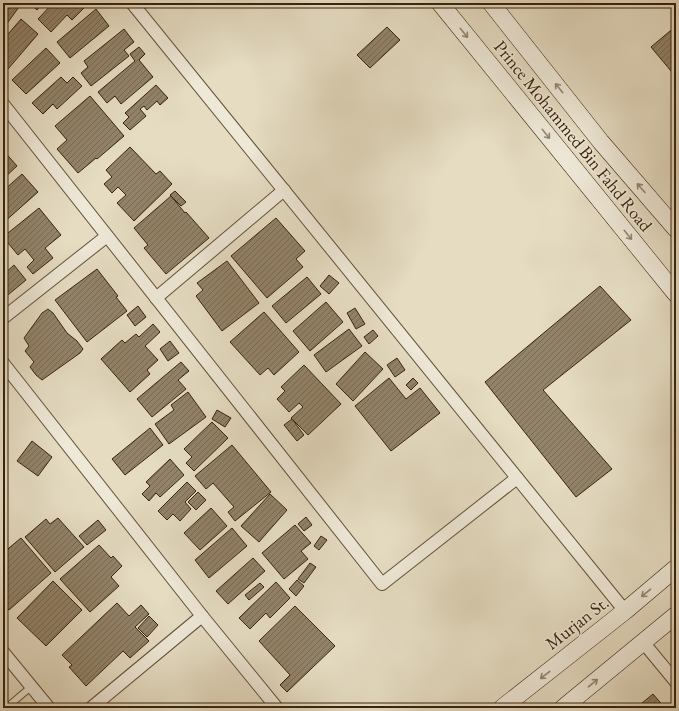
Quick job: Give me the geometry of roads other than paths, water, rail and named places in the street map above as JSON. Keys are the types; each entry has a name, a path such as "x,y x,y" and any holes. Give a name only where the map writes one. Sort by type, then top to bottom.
{"street":[{"path":"132,3 625,611"},
{"name":"Prince Mohammed Bin Fahd Road","path":"440,3 676,294"},
{"name":"Prince Mohammed Bin Fahd Road","path":"491,3 602,142 676,229"},
{"path":"3,104 382,584 517,478"},
{"path":"156,298 284,190"},
{"path":"3,318 107,236"},
{"path":"3,363 202,616 277,708"},
{"name":"Murjan St.","path":"502,708 625,611 676,568"},
{"path":"563,708 676,615"},
{"path":"91,708 202,616"},
{"path":"643,642 676,682"},
{"path":"3,652 49,708"}],"lane":[{"path":"6,708 32,686"}]}
